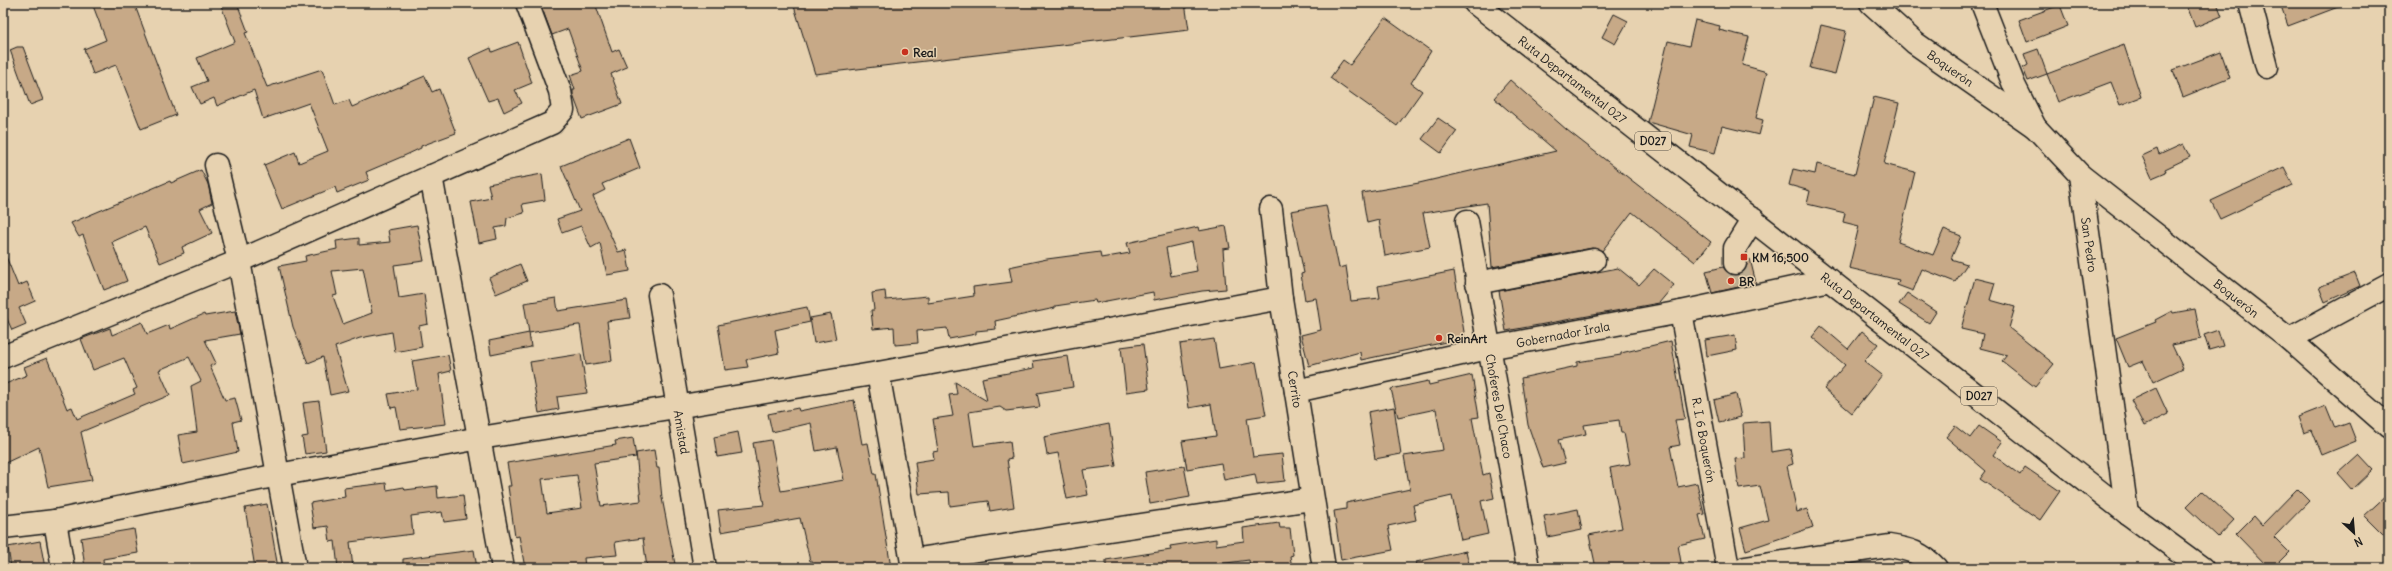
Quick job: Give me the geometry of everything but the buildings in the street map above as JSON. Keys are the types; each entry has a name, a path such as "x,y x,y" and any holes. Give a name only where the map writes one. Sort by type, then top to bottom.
{"street":[{"path":"3,357 239,261 552,123 563,110 560,91 527,3"},
{"name":"Ruta Departamental 027","path":"1475,3 2127,513 2202,568"},
{"name":"Boquerón","path":"1871,3 1915,43 2034,127"},
{"path":"1982,3 2014,85 2034,127 2080,175"},
{"path":"2250,3 2266,67"},
{"path":"216,165 239,261 295,568"},
{"name":"Boquerón","path":"2080,175 2289,339 2389,427"},
{"name":"San Pedro","path":"2080,175 2127,513"},
{"path":"431,176 503,568"},
{"name":"Cerrito","path":"1271,209 1281,298 1324,568"},
{"path":"1735,263 1735,248 1753,219"},
{"name":"Choferes Del Chaco","path":"1467,220 1488,348 1528,568"},
{"path":"1477,283 1594,260"},
{"name":"Gobernador Irala","path":"1296,391 1488,348 1681,312 1745,292 1830,280"},
{"path":"2289,339 2389,285"},
{"name":"Amistad","path":"659,296 676,407 705,568"},
{"path":"3,527 55,520 278,475 480,438 878,373 1281,298"},
{"name":"R. I. 6 Boquerón","path":"1681,312 1728,568"},
{"path":"878,373 912,564 1312,499"},
{"path":"55,520 63,568"},
{"path":"1745,568 1889,546 1910,549 1928,559 1936,568"}],"tunnel":[{"path":"1735,263 1743,287"}],"place":[{"name":"Real","path":"905,52"},
{"name":"KM 16,500","path":"1744,257"},
{"name":"BR","path":"1731,281"},
{"name":"ReinArt","path":"1439,338"}]}
